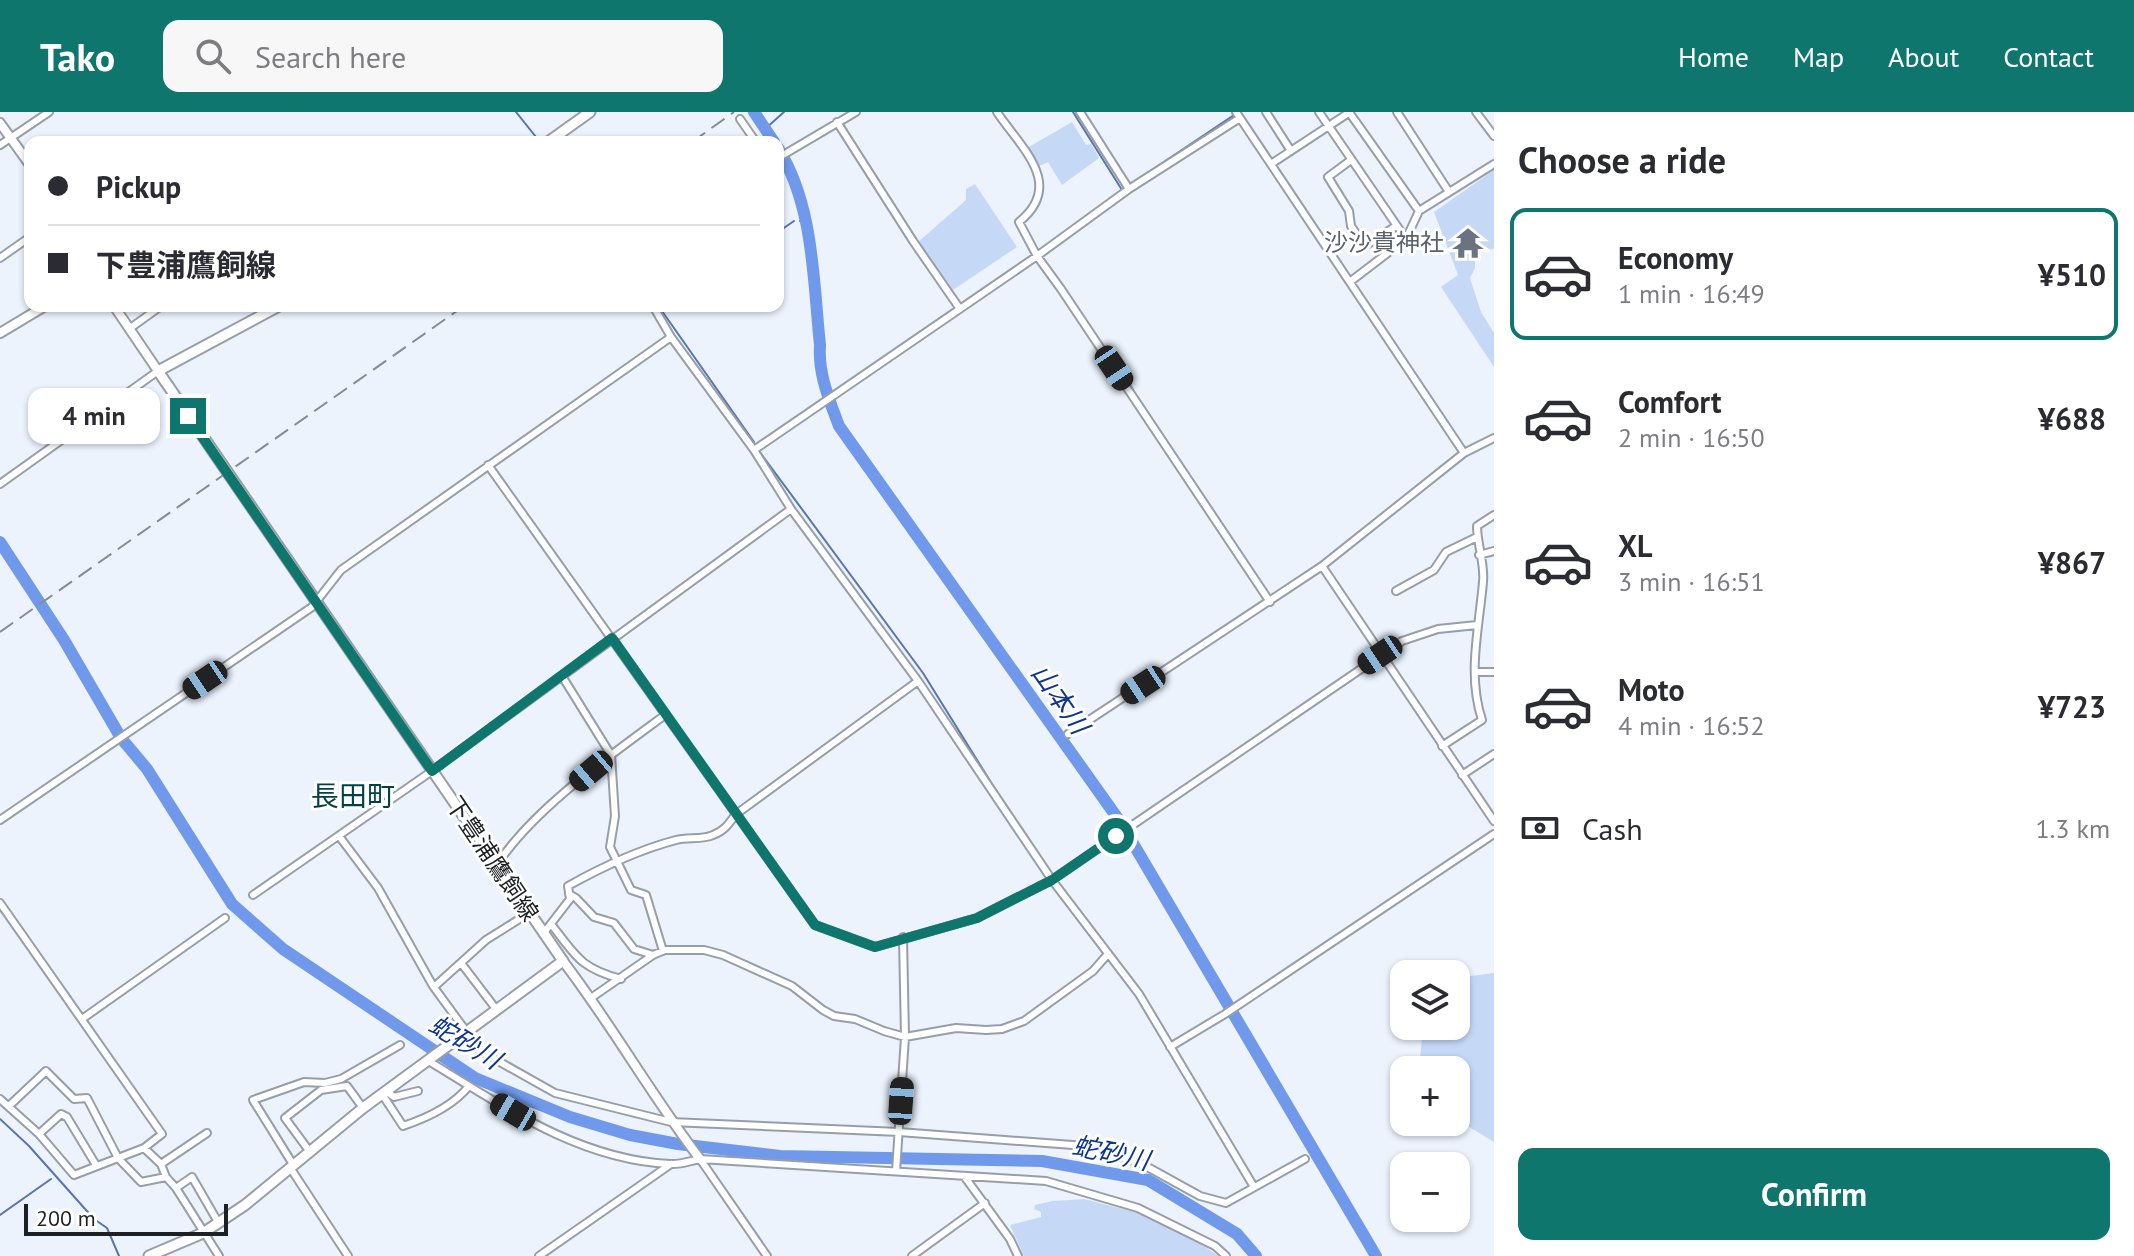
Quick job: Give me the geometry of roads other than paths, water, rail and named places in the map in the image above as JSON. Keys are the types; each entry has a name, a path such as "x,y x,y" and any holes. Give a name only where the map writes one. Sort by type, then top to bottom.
{"main road":[{"path":"556,136 590,112"},
{"path":"158,371 258,312"},
{"name":"下豊浦鷹飼線","path":"158,371 563,961"},
{"path":"149,1256 203,1233 292,1167 363,1108 563,961"}],"street":[{"path":"0,145 49,112"},
{"path":"784,154 856,112"},
{"path":"997,112 1029,152 1037,173 1039,196 1036,204 1019,222 1037,256 1270,602"},
{"path":"1080,112 1129,189"},
{"path":"1266,112 1291,151"},
{"path":"1319,112 1406,239"},
{"path":"1271,164 1350,112 1419,211"},
{"path":"1397,112 1449,192"},
{"path":"1476,112 1494,136"},
{"path":"754,450 1238,115 1464,453"},
{"path":"740,119 752,136"},
{"path":"837,122 960,309"},
{"path":"0,123 24,156"},
{"path":"1351,160 1328,177 1349,211 1351,226 1365,246 1396,226"},
{"path":"1351,281 1406,239 1419,211 1494,164"},
{"path":"0,258 24,241"},
{"path":"0,333 35,312"},
{"path":"0,484 158,371 118,312"},
{"path":"129,329 153,312"},
{"path":"656,312 671,337 754,450 791,509 918,681 1052,880 1139,994 1254,1187"},
{"path":"0,820 315,603 341,570 671,337"},
{"path":"1068,734 1322,566 1464,453 1494,438"},
{"path":"488,465 815,925 875,947 977,918 1052,880 1380,655 1420,634 1477,625"},
{"path":"253,895 432,771 791,509"},
{"path":"1442,746 1482,720 1474,694 1477,625 1484,579 1477,526 1494,515"},
{"path":"1396,591 1434,570 1446,552 1477,537"},
{"path":"1479,555 1494,551"},
{"path":"1322,566 1494,821"},
{"path":"1475,672 1494,672"},
{"path":"562,676 611,755 615,816 610,847 631,890 646,895 663,951"},
{"path":"543,934 570,899 568,886 617,861 679,840 710,837 725,830 735,815 918,681"},
{"path":"497,865 505,851 552,804 665,715"},
{"path":"1462,775 1494,754"},
{"path":"1170,1047 1225,1014 1494,834"},
{"path":"339,836 378,888 464,1033 482,1052 555,1093 671,1122 899,1132 1086,1146 1142,1164 1200,1196 1226,1203 1305,1159"},
{"path":"569,894 594,917 614,923 634,949 653,955"},
{"path":"0,903 162,1134 144,1148 74,1175 39,1134 0,1099"},
{"path":"434,987 486,940 529,913"},
{"path":"82,1019 225,918"},
{"path":"551,924 580,961 597,972 621,979"},
{"path":"896,1171 905,1037 903,937"},
{"path":"591,998 653,955 688,949 723,955 792,986 834,1016 855,1019 905,1037 956,1028 1002,1029 1024,1021 1093,971 1107,955"},
{"path":"563,961 580,961"},
{"path":"563,961 591,998 671,1122 767,1256"},
{"path":"461,963 496,1009"},
{"path":"348,1256 253,1100 304,1082 325,1083 341,1079 400,1045"},
{"path":"427,1060 537,1126 568,1140 624,1156 671,1164 700,1159 1046,1181 1097,1194 1169,1221 1215,1246 1226,1256"},
{"path":"10,1105 46,1071 74,1099 87,1098 118,1158 141,1182 166,1177"},
{"path":"310,1152 285,1118 296,1108 321,1090 347,1086 363,1108"},
{"path":"384,1093 405,1126 460,1097 469,1086"},
{"path":"384,1093 394,1097 418,1091"},
{"path":"39,1134 61,1114 67,1117 96,1165"},
{"path":"161,1164 207,1133"},
{"path":"144,1148 161,1164 166,1177 219,1256"},
{"path":"539,1256 671,1164"},
{"path":"964,1176 1010,1239 1018,1256"},
{"path":"176,1188 192,1177 218,1222"},
{"path":"912,1256 985,1203"}],"waterway":[{"path":"516,112 535,136"},
{"name":"山本川","path":"754,112 770,136"},
{"path":"765,129 784,112"},
{"path":"1073,112 1122,190 1124,188"},
{"path":"1131,184 1234,115"},
{"name":"山本川","path":"784,159 805,218 813,269 821,366 839,426 1121,823 1376,1256"},
{"name":"山本川","path":"800,221 806,219"},
{"path":"784,228 794,221"},
{"path":"663,312 754,442"},
{"path":"759,451 923,673 1005,805"},
{"name":"蛇砂川","path":"0,542 64,640 121,738 147,769 232,904 283,949 475,1078 570,1117 630,1135 678,1144 780,1156 1042,1161 1148,1180 1237,1234 1256,1256"},
{"path":"0,1119 29,1146 94,1219 107,1228 119,1256"},
{"path":"0,1215 51,1179"}],"railway":[{"path":"700,136 734,112"},
{"path":"0,632 455,312"}],"place":[{"name":"沙沙貴神社","path":"1468,243"}],"district":[{"name":"長田町","path":"353,796"}]}
